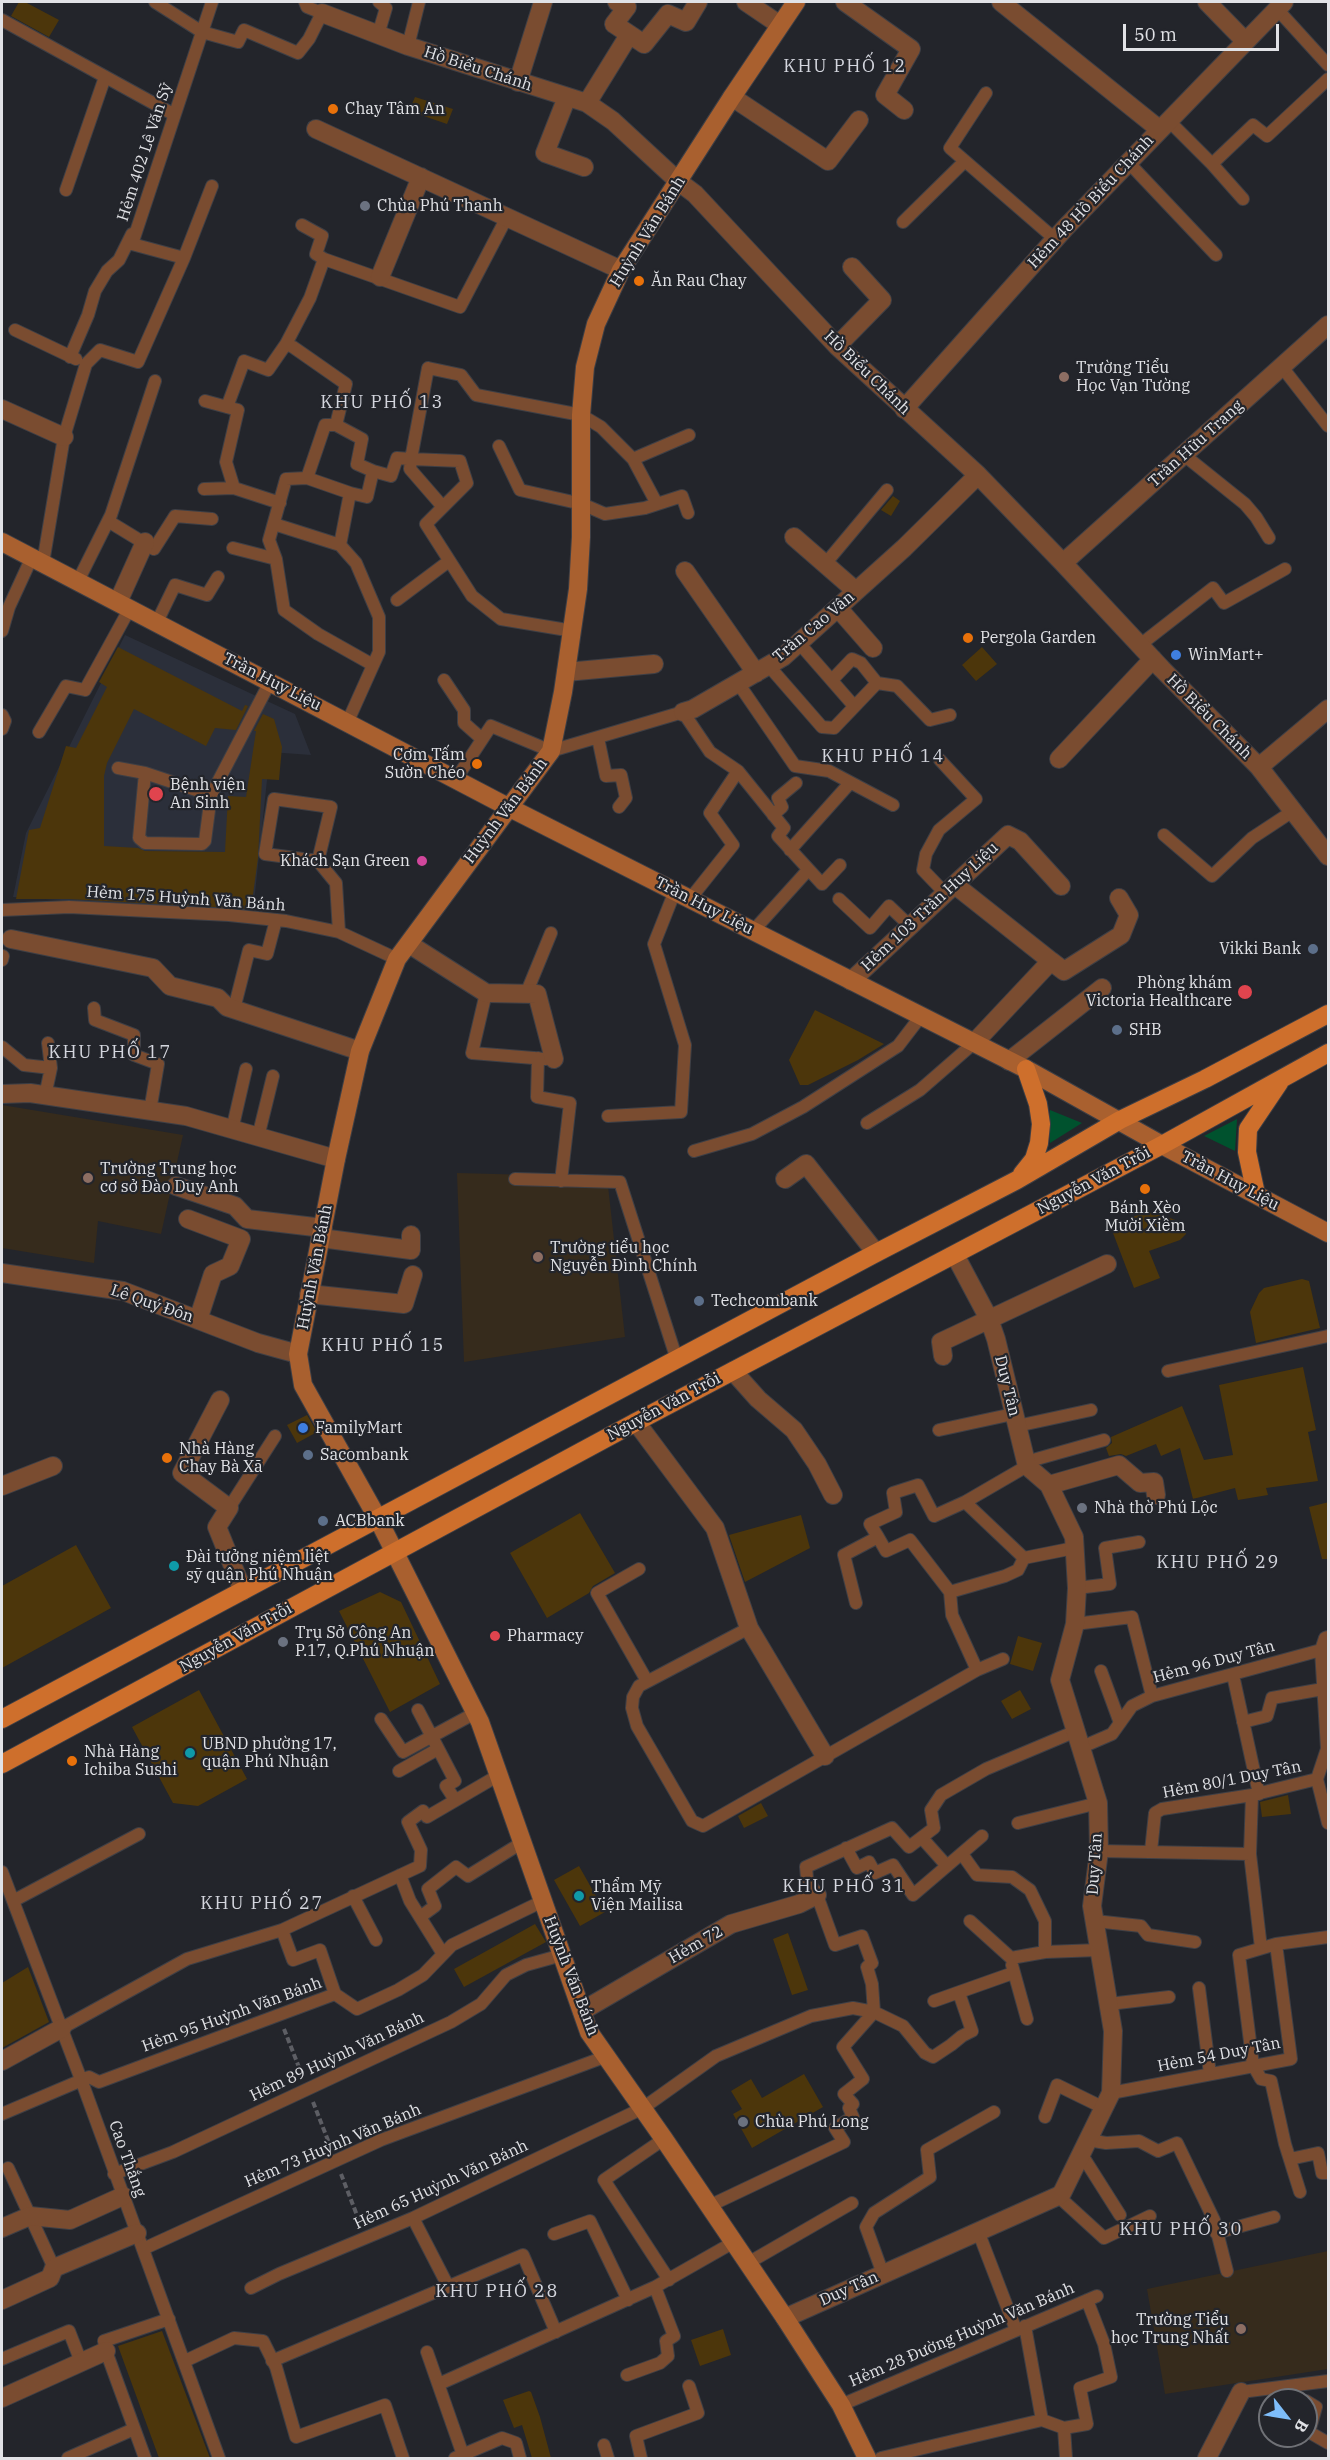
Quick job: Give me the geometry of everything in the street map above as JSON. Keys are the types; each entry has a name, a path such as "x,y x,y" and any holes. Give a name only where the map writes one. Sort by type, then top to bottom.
{"main road":[{"path":"2,1719 1017,1180 1120,1120 1205,1079 1329,1014"},
{"name":"Nguyễn Văn Trỗi","path":"2,1764 636,1422 1162,1145 1329,1053"},
{"path":"1017,1180 1034,1159 1041,1124 1038,1104 1018,1065"},
{"path":"1256,1194 1247,1152 1248,1129 1259,1109 1285,1076"}],"street":[{"path":"518,82 543,2"},
{"path":"617,2 627,7 614,24 644,44 668,14 686,21 698,2"},
{"path":"746,2 780,25"},
{"name":"Huỳnh Văn Bánh","path":"796,2 621,270 596,324 585,367 581,415 582,504 579,578 567,672 551,751 397,959 360,1051 297,1354 303,1385 378,1519 475,1713 589,2032 785,2319 841,2405 867,2458"},
{"path":"845,2 911,49 885,95 904,110"},
{"path":"1000,2 1164,125"},
{"path":"1207,2 1245,41"},
{"name":"Hẻm 48 Hồ Biểu Chánh","path":"904,409 1055,239 1281,5"},
{"name":"Hồ Biểu Chánh","path":"322,13 408,46 587,103 613,121 695,194 837,346 978,475 1064,563 1153,660 1259,767 1329,856"},
{"path":"587,103 629,35"},
{"path":"567,96 545,153 584,167"},
{"path":"732,97 828,161 858,120"},
{"path":"316,129 621,270"},
{"path":"380,278 421,177"},
{"path":"837,346 882,300 852,267"},
{"name":"Trần Hữu Trang","path":"1064,563 1329,326"},
{"path":"2,410 64,437"},
{"name":"Trần Cao Vân","path":"683,712 693,709 783,657 978,475"},
{"path":"794,537 856,591"},
{"name":"Trần Huy Liệu","path":"2,542 348,721 508,807 1018,1065 1162,1145 1329,1233"},
{"path":"124,605 145,542"},
{"path":"685,571 762,669"},
{"path":"838,608 873,648"},
{"path":"1059,759 1153,660"},
{"path":"567,672 654,664"},
{"path":"1259,767 1329,709"},
{"name":"Hẻm 103 Trần Huy Liệu","path":"851,981 1008,835 1020,841 1061,886"},
{"path":"950,889 1064,971 1120,935 1129,915 1119,898"},
{"path":"11,939 153,968 170,986 218,998 228,1007 360,1051"},
{"path":"409,944 486,993 537,994 546,1059"},
{"path":"974,1043 1051,961"},
{"path":"1018,1065 1102,988"},
{"path":"2,1094 45,1096 186,1116 336,1160"},
{"path":"785,1179 822,1154"},
{"path":"806,1164 876,1253"},
{"path":"176,1186 236,1206 247,1219 411,1250 411,1235"},
{"path":"189,1219 241,1239 230,1266 213,1274 198,1320"},
{"name":"Duy Tân","path":"785,2319 1058,2196 1062,2193 1107,2101 1113,2031 1092,1906 1098,1851 1098,1803 1060,1680 1076,1624 1077,1588 1074,1537 1049,1485 1026,1464 989,1319 955,1255"},
{"path":"943,1356 941,1341 1107,1264"},
{"name":"Lê Quý Ðôn","path":"2,1273 123,1291 258,1343 297,1354"},
{"path":"309,1294 404,1304 413,1275"},
{"path":"733,1371 758,1399 794,1430 817,1464 833,1495"},
{"path":"220,1401 182,1473 229,1508 217,1527 243,1591"},
{"path":"636,1422 716,1528 749,1628 825,1756"},
{"path":"1049,1485 1119,1465 1140,1483 1154,1482 1156,1495"},
{"path":"2,1486 53,1466"},
{"name":"Hẻm 72","path":"582,2011 731,1924 799,1904 817,1895"},
{"path":"2,2061 62,2028"},
{"path":"2,2228 30,2216 70,2220 123,2196"},
{"path":"2,2300 50,2278 54,2268 140,2241"},
{"path":"2,2398 106,2352"},
{"path":"1207,2458 1241,2392"}],"lane":[{"path":"155,2 202,32 238,42 243,30 298,53 309,39 322,13 307,7 305,2"},
{"name":"Hẻm 402 Lê Văn Sỹ","path":"184,258 132,244 212,2"},
{"path":"378,34 386,8 379,2"},
{"path":"408,46 419,2"},
{"path":"1281,5 1329,65"},
{"path":"2,20 174,114"},
{"path":"66,190 105,77"},
{"path":"1212,164 1253,125 1267,136 1329,79"},
{"path":"986,93 950,148 1055,239"},
{"path":"1164,125 1212,164 1243,199"},
{"path":"903,222 965,161"},
{"path":"1128,162 1216,255"},
{"path":"2,631 16,590 38,560 64,437 86,364 100,350 138,362 184,258 212,186"},
{"path":"302,225 322,236 316,254 324,260 460,307 507,217"},
{"path":"70,357 88,315 94,291 107,271 119,260 140,220"},
{"path":"227,407 244,361 268,370 286,344 310,298 324,260"},
{"path":"15,330 86,364"},
{"path":"286,344 345,384 336,425"},
{"path":"1282,367 1329,426"},
{"path":"443,507 410,469 428,368 461,375 476,395 581,415 601,427 633,459 657,504"},
{"path":"78,581 108,520 155,381"},
{"path":"205,401 238,411 226,462 234,489"},
{"path":"307,478 325,425 336,425 362,440 357,464 391,476 397,458 460,461 467,483 426,524 472,596 501,619 573,631"},
{"path":"633,459 689,435"},
{"path":"499,446 520,490 582,504 604,514 645,508 682,496 688,513"},
{"path":"1184,454 1245,504 1269,538"},
{"path":"373,665 318,634 284,610 276,559 269,540 286,480 307,478 367,497 374,471"},
{"path":"204,489 234,489 280,503"},
{"path":"825,564 887,490"},
{"path":"340,545 350,493"},
{"path":"108,520 154,549 175,516 212,519"},
{"path":"274,524 340,545 356,563 379,617 379,652 348,721"},
{"path":"233,548 276,559"},
{"path":"397,600 449,561"},
{"path":"1140,645 1213,588 1224,603 1285,568"},
{"path":"157,622 175,585 207,595 218,577"},
{"path":"39,732 66,686 85,690 124,605"},
{"path":"798,643 854,706"},
{"path":"831,680 852,659 861,663 877,683 897,686 930,720 950,715"},
{"path":"762,669 822,726 834,728 877,683"},
{"path":"444,681 464,710 464,723 482,739"},
{"path":"145,772 140,838 145,843 202,844 205,841 212,795 270,682"},
{"path":"738,683 795,766 829,771 893,805"},
{"path":"683,712 710,752 738,771 784,828 778,836 822,884 840,864"},
{"name":"Trần Cao Vân","path":"551,751 683,712"},
{"path":"2,715 4,721 2,729"},
{"path":"456,779 490,726 551,751"},
{"path":"598,738 606,776 621,775 626,798 619,807"},
{"path":"940,760 976,799 939,830 926,854 923,870 950,889"},
{"path":"118,768 145,772 212,795"},
{"path":"608,1116 681,1112 685,1045 654,944 682,895 733,845 710,813 738,771"},
{"path":"773,815 782,807 778,798 796,783"},
{"path":"790,850 850,783"},
{"path":"318,861 331,807 274,799 265,854 318,861 336,883 339,932"},
{"path":"1164,835 1212,876 1252,838 1293,811"},
{"path":"753,931 808,870"},
{"path":"839,899 870,928 889,906 910,926"},
{"name":"Hẻm 175 Huỳnh Văn Bánh","path":"2,910 69,907 230,915 276,920 339,932 397,959"},
{"path":"234,1009 249,950 267,954 276,920"},
{"path":"526,994 550,933"},
{"path":"486,993 472,1053 546,1059 537,1097 570,1103 561,1181"},
{"path":"94,1008 95,1020 134,1035 134,1055 158,1064 150,1111"},
{"path":"694,1151 752,1134 803,1107 898,1046 921,1016"},
{"path":"45,1096 51,1068 48,1043"},
{"path":"867,1123 920,1090 974,1043"},
{"path":"2,1047 24,1065 51,1068"},
{"path":"232,1130 246,1069"},
{"path":"258,1137 273,1076"},
{"path":"515,1179 620,1182 677,1360"},
{"path":"1168,1371 1329,1336"},
{"path":"939,1430 1091,1410"},
{"path":"229,1508 275,1437"},
{"path":"977,1670 952,1615 950,1592 910,1540 886,1551 870,1524 896,1512 893,1493 918,1485 934,1516 965,1502 1026,1464 1104,1440"},
{"path":"965,1502 1024,1558"},
{"path":"856,1603 844,1555 878,1538"},
{"path":"1077,1588 1110,1584 1105,1548 1139,1542"},
{"path":"1024,1558 1074,1548"},
{"path":"950,1592 1005,1576 1018,1570 1024,1558"},
{"path":"639,1569 597,1593 647,1681"},
{"path":"1076,1624 1132,1617 1152,1695"},
{"path":"749,1628 647,1681 639,1686 633,1697 632,1708 637,1726 692,1821 703,1826 977,1670 1003,1659"},
{"path":"1329,1637 1324,1638 1321,1650 1328,1748 1317,1779 1329,1823"},
{"name":"Hẻm 96 Duy Tân","path":"922,1838 934,1828 931,1810 941,1795 986,1769 1079,1739 1112,1734 1132,1706 1152,1695 1321,1650"},
{"path":"1101,1671 1120,1723"},
{"path":"1233,1675 1255,1795 1250,1854 1261,1948"},
{"path":"1243,1722 1267,1716 1272,1698 1323,1689"},
{"path":"418,1710 455,1781 446,1786 455,1800"},
{"path":"381,1719 403,1752 475,1713"},
{"path":"399,1771 438,1749"},
{"path":"62,2028 187,1959 282,1930 420,1866 421,1850 408,1822 423,1811 427,1817 499,1775"},
{"name":"Hẻm 80/1 Duy Tân","path":"1151,1851 1155,1813 1162,1809 1255,1795 1317,1779"},
{"path":"1018,1823 1098,1803"},
{"path":"709,2206 844,2142 835,2128 853,2117 849,2108 853,2104 844,2094 863,2079 843,2047 874,2012 872,1984 867,1966 872,1963 862,1936 835,1945 817,1895 807,1878 806,1867 891,1828 909,1847 922,1838 947,1866"},
{"path":"13,1901 139,1834"},
{"path":"846,1848 858,1868 870,1862 875,1873 893,1865 913,1895 982,1836"},
{"path":"420,1917 435,1906 428,1889 456,1868 468,1876 522,1842"},
{"path":"1098,1851 1250,1854"},
{"path":"962,1854 977,1875 1012,1877 1030,1890 1045,1921 1045,1952"},
{"name":"Cao Thắng","path":"2,1872 82,2082 219,2458"},
{"path":"400,1875 410,1901 443,1954"},
{"path":"353,1896 376,1941"},
{"name":"Hẻm 95 Huỳnh Văn Bánh","path":"82,2082 89,2077 99,2082 335,1994 357,2009 398,1990 423,1975 452,1945 543,1900"},
{"path":"970,1921 1011,1958 1013,1973 1027,2019"},
{"path":"1095,1921 1141,1926 1148,1935 1196,1942"},
{"path":"282,1930 293,1960 320,1950 335,1994"},
{"path":"1300,2192 1271,2081 1261,2079 1253,2065 1239,1955 1275,1944 1329,1937"},
{"name":"Hẻm 54 Duy Tân","path":"1107,2101 1210,2074 1291,2059 1275,1944"},
{"path":"1011,1958 1045,1952 1099,1950"},
{"name":"Hẻm 89 Huỳnh Văn Bánh","path":"114,2174 173,2151 451,2022 481,2004 506,1975 526,1965 562,1955"},
{"path":"934,2001 1013,1973"},
{"path":"1199,1988 1210,2074"},
{"path":"874,2012 903,2026 925,2053 933,2057 972,2031 959,1993"},
{"path":"1109,2004 1169,1997"},
{"name":"Hẻm 65 Huỳnh Văn Bánh","path":"251,2288 413,2218 643,2108 716,2056 811,2016 853,2008 874,2012"},
{"name":"Hẻm 73 Huỳnh Văn Bánh","path":"140,2241 336,2161 381,2140 607,2056"},
{"path":"2,2114 82,2082"},
{"path":"1046,2117 1057,2085 1107,2101"},
{"path":"883,2274 866,2227 874,2213 930,2177 927,2150 994,2112"},
{"path":"664,2139 604,2180 669,2280"},
{"path":"1119,2215 1085,2148 1106,2143 1139,2141 1158,2151 1177,2143 1214,2220 1227,2271"},
{"path":"1290,2159 1318,2153 1322,2174 1329,2173"},
{"path":"8,2168 54,2268"},
{"path":"1058,2196 1104,2238 1150,2216"},
{"path":"748,2263 852,2204"},
{"path":"1216,2233 1274,2217"},
{"path":"413,2218 448,2286"},
{"path":"554,2234 590,2221 628,2300"},
{"path":"978,2231 1021,2328 1042,2420"},
{"path":"439,2385 655,2287 734,2242"},
{"path":"272,2361 523,2255 556,2332"},
{"path":"627,2375 660,2363 668,2356 666,2341 674,2337 655,2287"},
{"name":"Hẻm 28 Đường Huỳnh Văn Bánh","path":"841,2405 1092,2298 1111,2377 1080,2388 1087,2424 1064,2428"},
{"path":"144,2458 104,2341 169,2319"},
{"path":"2,2359 69,2331 81,2362"},
{"path":"185,2361 234,2338 263,2341 272,2361 296,2437 385,2405 403,2458"},
{"path":"427,2352 439,2385 459,2457 502,2438 516,2443 520,2458"},
{"path":"1241,2392 1329,2381"},
{"path":"641,2458 636,2436 698,2413 689,2386"},
{"path":"880,2458 1042,2420 1064,2428 1066,2458"},
{"path":"68,2458 134,2429"},
{"path":"604,2445 608,2458"}],"path":[{"path":"279,2015 365,2238"}],"shaded area":[{"name":"Bệnh viện An Sinh","path":"125,635 295,714 311,755 270,752 253,912 13,897 26,833"},
{"name":"Trường Trung học cơ sở Đào Duy Anh","path":"2,1105 183,1135 161,1234 98,1221 94,1263 2,1248"},
{"name":"Trường tiểu học Nguyễn Đình Chính","path":"457,1173 607,1177 625,1337 464,1362"},
{"name":"Trường Tiểu học Trung Nhất","path":"1328,2251 1328,2369 1165,2394 1147,2289"}],"green space":[{"path":"1050,1110 1082,1123 1050,1143"},
{"path":"1237,1119 1235,1151 1204,1136"}],"building":[{"path":"19,2 25,2 59,20 49,37 11,16"},
{"path":"415,97 453,109 447,124 409,111"},
{"path":"893,496 900,501 891,516 881,510"},
{"name":"Bệnh viện An Sinh","path":"118,647 242,711 245,705 248,706 236,730 215,728 206,746 134,709 107,763 104,776 104,846 138,848 145,851 225,852 228,796 246,797 256,731 254,731 263,714 274,719 282,747 279,780 262,779 258,858 251,909 69,899 16,899 29,830 40,828 66,746 76,748 107,687 99,682"},
{"path":"982,647 997,664 976,681 962,665"},
{"path":"815,1010 884,1044 808,1085 800,1085 789,1060"},
{"path":"1153,1212 1184,1223 1186,1234 1180,1240 1149,1251 1160,1278 1134,1288 1113,1233 1130,1217"},
{"path":"1302,1279 1309,1281 1320,1328 1256,1343 1250,1312 1259,1293 1264,1288"},
{"path":"1303,1367 1316,1430 1308,1432 1318,1481 1266,1488 1268,1495 1238,1500 1235,1488 1193,1499 1180,1448 1161,1456 1156,1444 1126,1456 1121,1454 1109,1456 1106,1448 1112,1443 1111,1437 1182,1406 1204,1460 1233,1455 1219,1385"},
{"name":"FamilyMart","path":"307,1415 317,1432 297,1443 287,1425"},
{"path":"1329,1502 1329,1559 1322,1559 1309,1507"},
{"path":"580,1513 615,1573 593,1586 589,1593 547,1618 510,1553"},
{"path":"801,1515 810,1548 745,1582 729,1535"},
{"path":"76,1545 111,1608 2,1668 2,1586"},
{"path":"380,1592 401,1602 440,1684 390,1712 339,1611"},
{"path":"1018,1636 1042,1643 1033,1671 1010,1664"},
{"name":"UBND phường 17, quận Phú Nhuận","path":"199,1690 247,1779 198,1806 173,1803 132,1727"},
{"path":"1020,1690 1031,1709 1012,1719 1001,1701"},
{"path":"1288,1795 1291,1814 1262,1817 1260,1802"},
{"path":"761,1803 768,1816 744,1828 738,1816"},
{"name":"Thẩm Mỹ Viện Mailisa","path":"579,1866 605,1912 580,1926 554,1880"},
{"path":"535,1924 546,1942 464,1987 454,1969"},
{"path":"788,1933 808,1990 792,1995 773,1939"},
{"path":"28,1967 49,2022 2,2048 2,1983"},
{"path":"804,2074 823,2107 752,2148 733,2114 742,2109 731,2091 751,2079 762,2098"},
{"path":"723,2329 731,2355 700,2366 691,2340"},
{"path":"162,2331 210,2458 159,2458 118,2346"},
{"path":"529,2391 540,2417 551,2458 532,2458 522,2425 514,2428 503,2400"}],"place":[{"name":"Chay Tâm An","path":"333,109"},
{"name":"Chùa Phú Thanh","path":"365,206"},
{"name":"Ăn Rau Chay","path":"639,281"},
{"name":"Trường Tiểu Học Vạn Tường","path":"1064,377"},
{"name":"Pergola Garden","path":"968,638"},
{"name":"WinMart+","path":"1176,655"},
{"name":"Cơm Tấm Sườn Chéo","path":"477,764"},
{"name":"Bệnh viện An Sinh","path":"156,794"},
{"name":"Khách Sạn Green","path":"422,861"},
{"name":"Vikki Bank","path":"1313,949"},
{"name":"Phòng khám Victoria Healthcare","path":"1245,992"},
{"name":"SHB","path":"1117,1030"},
{"name":"Trường Trung học cơ sở Đào Duy Anh","path":"88,1178"},
{"name":"Bánh Xèo Mười Xiềm","path":"1145,1189"},
{"name":"Trường tiểu học Nguyễn Đình Chính","path":"538,1257"},
{"name":"Techcombank","path":"699,1301"},
{"name":"FamilyMart","path":"303,1428"},
{"name":"Sacombank","path":"308,1455"},
{"name":"Nhà Hàng Chay Bà Xã","path":"167,1458"},
{"name":"Nhà thờ Phú Lộc","path":"1082,1508"},
{"name":"ACBbank","path":"323,1521"},
{"name":"Đài tưởng niệm liệt sỹ quận Phú Nhuận","path":"174,1566"},
{"name":"Pharmacy","path":"495,1636"},
{"name":"Trụ Sở Công An P.17, Q.Phú Nhuận","path":"283,1642"},
{"name":"UBND phường 17, quận Phú Nhuận","path":"190,1753"},
{"name":"Nhà Hàng Ichiba Sushi","path":"72,1761"},
{"name":"Thẩm Mỹ Viện Mailisa","path":"579,1896"},
{"name":"Chùa Phú Long","path":"743,2122"},
{"name":"Trường Tiểu học Trung Nhất","path":"1241,2329"}],"district":[{"name":"KHU PHỐ 12","path":"845,67"},
{"name":"KHU PHỐ 13","path":"382,403"},
{"name":"KHU PHỐ 14","path":"883,757"},
{"name":"KHU PHỐ 17","path":"110,1053"},
{"name":"KHU PHỐ 15","path":"383,1346"},
{"name":"KHU PHỐ 29","path":"1218,1563"},
{"name":"KHU PHỐ 31","path":"844,1887"},
{"name":"KHU PHỐ 27","path":"262,1904"},
{"name":"KHU PHỐ 30","path":"1181,2230"},
{"name":"KHU PHỐ 28","path":"497,2292"}]}
